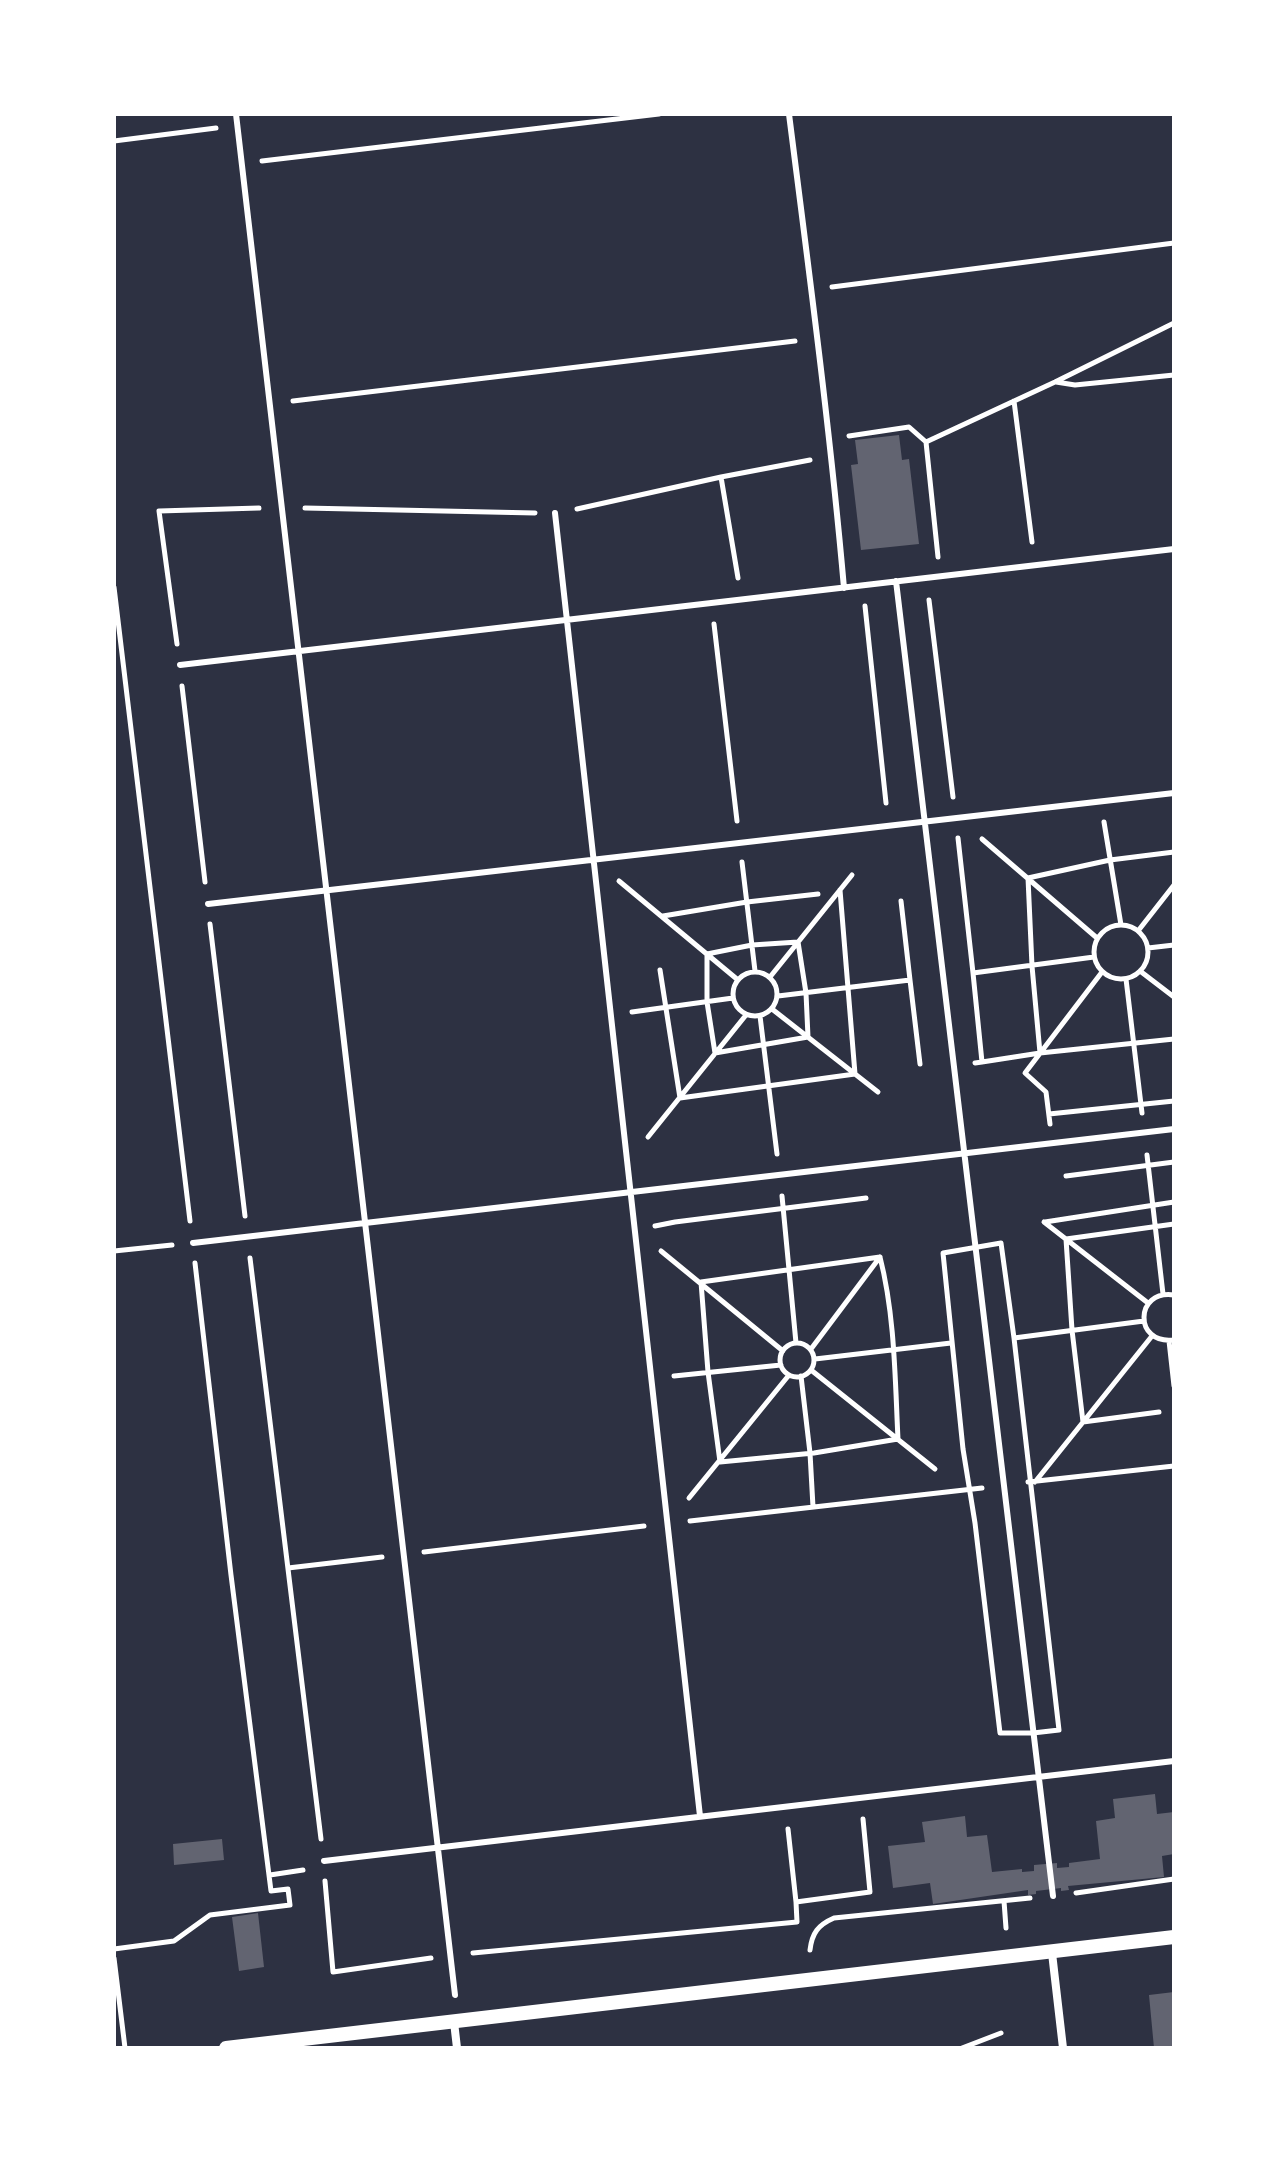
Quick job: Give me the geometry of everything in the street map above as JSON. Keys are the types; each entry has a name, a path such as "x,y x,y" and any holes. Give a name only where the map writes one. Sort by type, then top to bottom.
{"street":[{"path":"226,2048 1174,1937"},
{"path":"1052,1953 1063,2048"},
{"path":"454,2022 457,2048"}],"lane":[{"path":"236,114 455,1995"},
{"path":"789,114 832,456 844,588"},
{"path":"555,513 700,1816"},
{"path":"180,665 1174,549"},
{"path":"896,581 1053,1896"},
{"path":"208,904 1174,793"},
{"path":"193,1243 1174,1129"},
{"path":"324,1864 438,1847 1174,1761"}],"path":[{"path":"241,163 659,114"},
{"path":"114,141 237,126"},
{"path":"811,289 1174,243"},
{"path":"269,404 816,339"},
{"path":"1055,382 1075,385 1174,375"},
{"path":"1014,401 1035,565"},
{"path":"926,442 940,577"},
{"path":"721,477 742,599"},
{"path":"926,578 982,1062"},
{"path":"863,585 889,826"},
{"path":"711,603 755,971"},
{"path":"1101,802 1121,925"},
{"path":"956,818 1097,938"},
{"path":"1028,878 1110,860 1174,852"},
{"path":"593,860 738,980"},
{"path":"770,977 852,875"},
{"path":"1028,878 1040,1053"},
{"path":"1138,931 1174,885"},
{"path":"840,890 855,1074"},
{"path":"662,916 818,894"},
{"path":"901,901 920,1064"},
{"path":"1121,925 1138,931 1148,948 1145,964 1140,971 1126,979 1109,977 1102,972 1094,957 1097,938 1112,927 1121,925"},
{"path":"707,954 752,945 798,942"},
{"path":"798,942 806,993 808,1037"},
{"path":"1148,948 1174,945"},
{"path":"707,954 707,1002 715,1053"},
{"path":"973,973 1094,957"},
{"path":"660,970 680,1098"},
{"path":"755,971 770,977 778,989 772,1009 760,1016 746,1015 735,1005 733,998 738,980 755,971"},
{"path":"1140,971 1174,997"},
{"path":"1053,1143 1046,1092 1025,1073 1102,972"},
{"path":"778,996 910,980"},
{"path":"611,1015 733,998"},
{"path":"772,1009 878,1092"},
{"path":"627,1163 746,1015"},
{"path":"715,1053 808,1037"},
{"path":"953,1065 1174,1039"},
{"path":"680,1098 855,1074"},
{"path":"1049,1114 1174,1101"},
{"path":"1066,1176 1174,1162"},
{"path":"635,1231 675,1222 866,1198"},
{"path":"1148,1303 1044,1222 1174,1202"},
{"path":"1066,1239 1174,1224"},
{"path":"635,1231 783,1351"},
{"path":"1066,1239 1072,1330 1083,1422"},
{"path":"114,1251 193,1243"},
{"path":"975,1248 943,1253 951,1343 1000,1733 1033,1733"},
{"path":"701,1282 880,1257"},
{"path":"811,1349 880,1257"},
{"path":"880,1257 885,1274 894,1350 898,1439"},
{"path":"701,1282 708,1372 720,1462"},
{"path":"1174,1295 1158,1296 1148,1303 1144,1321 1152,1336 1171,1341 1174,1386"},
{"path":"1014,1338 1144,1321"},
{"path":"1035,1482 1152,1336"},
{"path":"796,1343 811,1349 815,1359 811,1370 801,1376 789,1375 781,1365 783,1351 796,1343"},
{"path":"815,1359 951,1343"},
{"path":"652,1379 781,1365"},
{"path":"811,1370 935,1469"},
{"path":"668,1524 789,1375"},
{"path":"801,1376 813,1507"},
{"path":"1083,1422 1159,1412"},
{"path":"720,1462 810,1453 898,1439"},
{"path":"288,1568 1174,1466"},
{"path":"796,1902 870,1892 862,1798"},
{"path":"269,1875 324,1864 333,1972 451,1955 797,1922 785,1806"},
{"path":"810,1950 819,1926 834,1918 1053,1896 1174,1879"},
{"path":"114,1949 174,1941 210,1915 290,1905 288,1889 271,1891"},
{"path":"1004,1901 1006,1928"},
{"path":"114,1958 125,2048"},
{"path":"962,2048 1001,2033"}],"building":[{"path":"899,435 902,460 909,459 919,544 861,550 851,465 858,464 855,440"},
{"path":"1155,1794 1157,1814 1174,1812 1174,1854 1162,1856 1164,1877 1068,1886 1069,1890 1036,1891 1036,1894 1028,1895 1028,1890 933,1904 930,1883 893,1888 888,1846 925,1842 922,1822 965,1816 967,1837 987,1835 992,1872 1034,1871 1034,1865 1057,1863 1057,1868 1069,1867 1069,1863 1100,1859 1096,1821 1115,1818 1113,1799"},
{"path":"222,1839 224,1860 174,1865 173,1844"},
{"path":"258,1913 264,1967 239,1971 232,1917"},
{"path":"1174,1992 1174,2048 1154,2048 1149,1995"}]}
